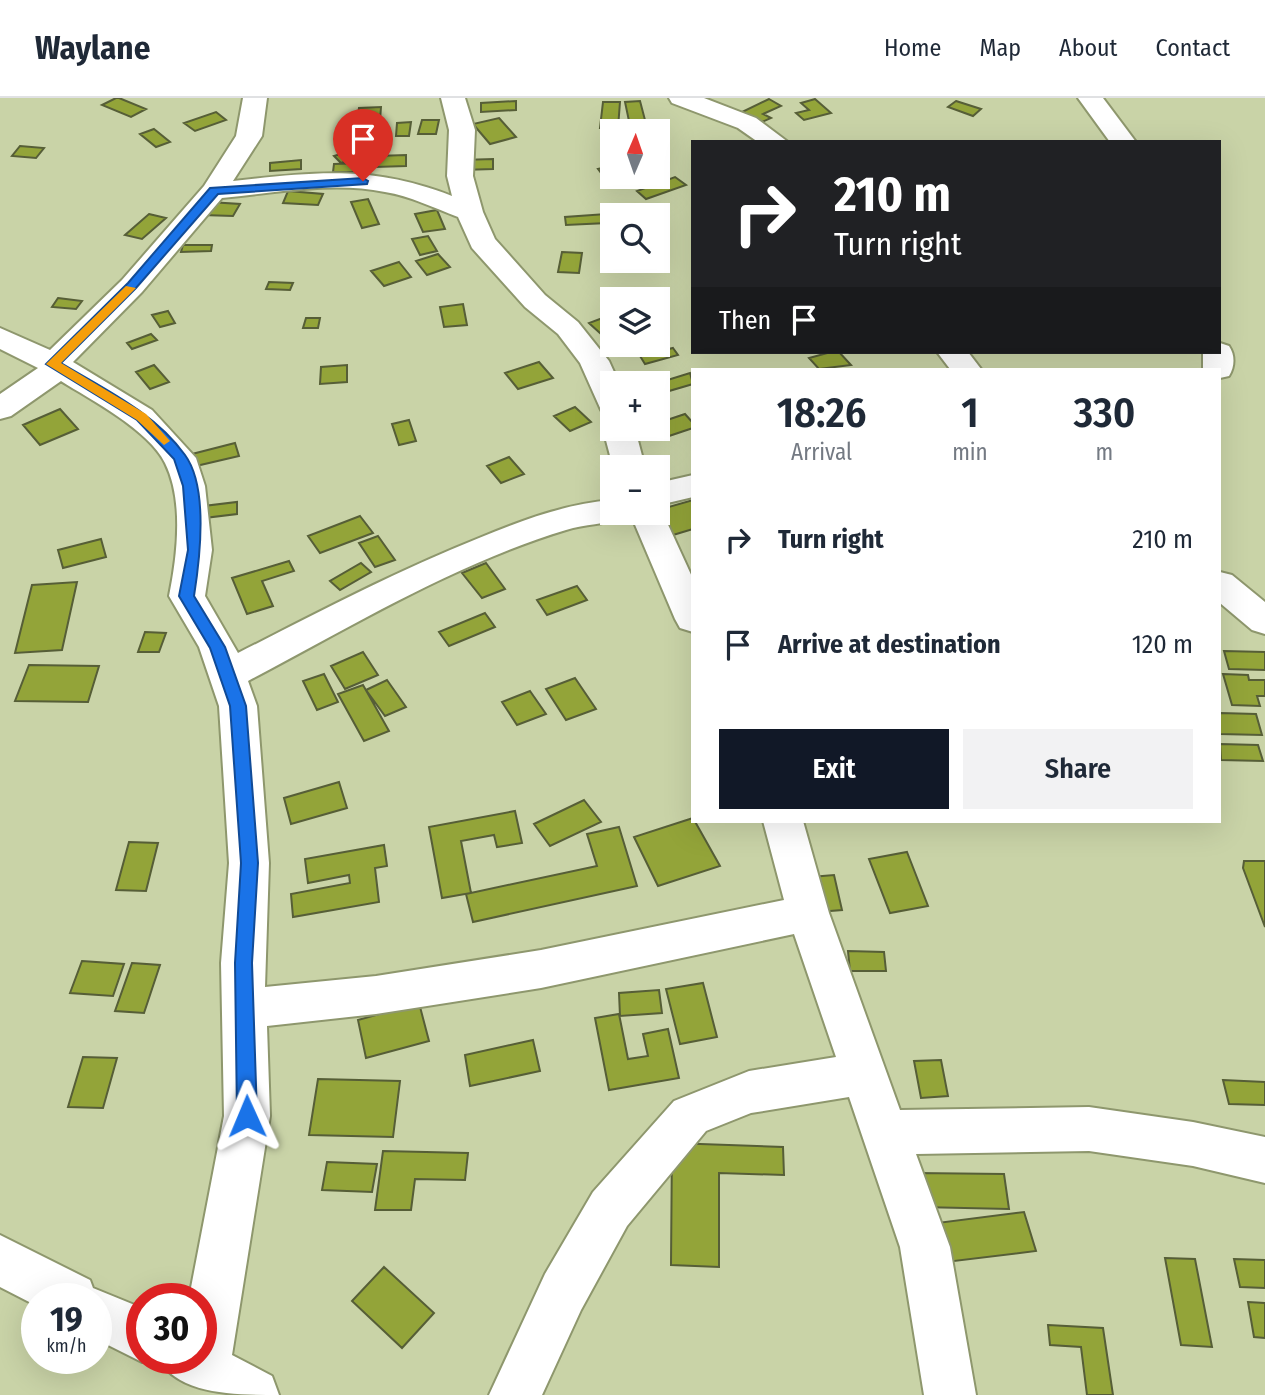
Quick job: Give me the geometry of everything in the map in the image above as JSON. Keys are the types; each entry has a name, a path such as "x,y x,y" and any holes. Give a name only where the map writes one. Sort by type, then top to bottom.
{"street":[{"path":"0,409 56,366 132,286 214,191 249,136 256,98"},
{"path":"453,98 462,131 460,176 469,212 482,242 502,267 568,328 594,360 600,374"},
{"path":"681,98 747,124 772,140"},
{"path":"1090,98 1122,140"},
{"path":"214,191 345,181 380,182 412,190 469,212"},
{"path":"0,337 56,366 141,417 180,458 189,486 195,550 187,596 218,647 238,706 249,863 243,963 247,1116 217,1283"},
{"path":"954,354 965,368"},
{"path":"670,491 691,486"},
{"path":"228,674 442,564 550,521 578,513 600,512"},
{"path":"652,525 691,614"},
{"path":"1221,577 1265,621"},
{"path":"784,823 807,912 925,1247 950,1395"},
{"path":"244,1009 376,995 541,970 807,912"},
{"path":"515,1395 563,1292 610,1209 690,1116 749,1092 863,1074"},
{"path":"883,1132 1089,1129 1193,1144 1265,1160"},
{"path":"0,1261 43,1283"},
{"path":"213,1374 253,1395"}],"building":[{"path":"116,98 146,109 131,117 102,105"},
{"path":"769,99 781,106 763,114 771,118 762,122 742,112"},
{"path":"815,99 831,113 804,120 796,113 809,110 801,103"},
{"path":"516,101 516,110 481,112 481,103"},
{"path":"640,101 645,119 629,119 625,102"},
{"path":"956,101 981,109 973,116 948,107"},
{"path":"603,102 620,102 619,119 601,119"},
{"path":"381,107 380,120 357,120 359,108"},
{"path":"216,112 226,120 195,131 184,123"},
{"path":"499,118 516,137 490,144 473,124"},
{"path":"422,120 439,120 436,134 418,134"},
{"path":"411,122 409,136 396,136 397,123"},
{"path":"154,129 170,142 156,147 140,134"},
{"path":"370,145 377,151 341,163 334,156"},
{"path":"20,146 44,148 36,158 12,156"},
{"path":"406,155 406,166 375,167 376,156"},
{"path":"493,159 493,169 462,170 462,160"},
{"path":"301,160 301,169 270,171 270,163"},
{"path":"366,163 365,172 333,172 334,164"},
{"path":"675,177 686,185 646,199 637,191 670,189 670,179"},
{"path":"288,191 323,194 318,205 283,203"},
{"path":"368,199 379,224 362,228 351,202"},
{"path":"209,202 240,204 233,216 203,215"},
{"path":"437,210 445,229 423,232 415,214"},
{"path":"149,214 166,218 142,239 125,235"},
{"path":"600,214 600,223 566,225 565,217"},
{"path":"428,236 437,251 420,255 412,239"},
{"path":"183,245 212,245 211,251 181,252"},
{"path":"562,252 582,253 579,273 558,272"},
{"path":"438,254 450,267 427,275 416,261"},
{"path":"399,262 411,277 384,286 371,271"},
{"path":"269,282 293,283 290,290 266,289"},
{"path":"58,298 82,301 76,309 52,307"},
{"path":"463,304 467,325 444,327 440,307"},
{"path":"168,311 175,323 160,327 152,315"},
{"path":"306,318 320,318 318,328 303,328"},
{"path":"600,319 600,333 589,323"},
{"path":"151,334 157,340 132,349 127,343"},
{"path":"673,348 678,355 645,364 641,357 670,357 670,349"},
{"path":"824,354 841,354 851,365 818,368 809,358"},
{"path":"539,362 553,378 518,389 505,373"},
{"path":"154,365 169,382 150,389 136,372"},
{"path":"347,365 347,382 320,384 321,367"},
{"path":"690,373 691,385 670,391 670,379"},
{"path":"575,407 591,422 570,431 554,416"},
{"path":"60,409 78,429 40,445 23,425"},
{"path":"685,414 691,421 691,429 670,436 670,419"},
{"path":"409,420 416,441 399,445 392,424"},
{"path":"235,443 239,456 196,466 192,454"},
{"path":"509,457 524,474 501,483 487,466"},
{"path":"691,501 691,530 673,535 667,525 670,525 670,507"},
{"path":"237,502 237,514 204,518 204,506"},
{"path":"360,516 373,533 320,553 308,536"},
{"path":"378,536 395,560 375,567 359,543"},
{"path":"101,539 106,557 63,568 58,550"},
{"path":"289,561 294,571 262,581 273,606 247,614 232,578"},
{"path":"361,563 371,572 340,590 330,581"},
{"path":"486,563 505,589 482,598 462,573"},
{"path":"77,582 62,650 15,653 32,585"},
{"path":"577,586 587,600 547,615 537,600"},
{"path":"485,613 495,627 449,646 439,632"},
{"path":"145,632 166,633 159,652 138,652"},
{"path":"1224,651 1265,652 1265,670 1229,669"},
{"path":"363,652 378,675 345,689 331,666"},
{"path":"29,665 99,666 88,702 15,701"},
{"path":"324,674 338,702 317,710 303,681"},
{"path":"1223,674 1248,675 1249,680 1265,680 1265,696 1257,696 1260,706 1232,705"},
{"path":"575,678 596,709 566,720 546,689"},
{"path":"387,680 406,707 385,716 366,690"},
{"path":"363,685 389,731 364,741 338,694"},
{"path":"530,691 546,714 517,725 502,702"},
{"path":"1221,713 1256,714 1262,735 1221,734"},
{"path":"1221,744 1258,745 1263,761 1221,760"},
{"path":"339,782 347,808 291,824 284,798"},
{"path":"584,800 601,822 550,846 534,824"},
{"path":"515,811 522,843 497,847 494,835 461,841 471,893 442,898 429,827"},
{"path":"691,819 691,823 696,823 720,866 658,886 634,837"},
{"path":"619,827 637,886 473,922 466,894 597,866 587,834"},
{"path":"129,842 158,843 146,891 116,890"},
{"path":"384,845 387,866 375,868 379,902 293,917 291,894 350,883 349,875 308,883 305,859"},
{"path":"907,852 928,906 890,913 869,859"},
{"path":"1244,861 1265,861 1265,927 1243,868"},
{"path":"834,875 842,910 818,912 811,877"},
{"path":"848,951 884,952 886,971 850,971"},
{"path":"82,961 124,964 113,996 70,993"},
{"path":"132,963 160,965 144,1013 115,1011"},
{"path":"703,983 717,1037 680,1044 666,989"},
{"path":"659,990 662,1013 620,1016 619,993"},
{"path":"419,1003 429,1041 366,1058 358,1020"},
{"path":"619,1014 628,1059 648,1056 643,1034 668,1029 679,1078 609,1090 595,1018"},
{"path":"533,1040 540,1071 470,1086 465,1055"},
{"path":"83,1057 117,1058 103,1108 68,1107"},
{"path":"941,1060 948,1096 921,1098 914,1061"},
{"path":"318,1079 400,1081 393,1137 309,1135"},
{"path":"1223,1080 1265,1082 1265,1105 1229,1104"},
{"path":"672,1143 783,1147 784,1175 719,1173 719,1267 671,1265"},
{"path":"383,1151 468,1153 465,1180 415,1179 411,1210 375,1210"},
{"path":"327,1162 377,1164 372,1192 322,1190"},
{"path":"916,1173 1004,1174 1009,1209 920,1207"},
{"path":"1024,1212 1036,1251 946,1262 937,1223"},
{"path":"1165,1258 1195,1259 1212,1347 1181,1345"},
{"path":"1234,1259 1265,1260 1265,1288 1240,1287"},
{"path":"384,1267 434,1313 402,1348 352,1301"},
{"path":"1248,1302 1265,1303 1265,1338 1254,1337"},
{"path":"1048,1325 1103,1328 1113,1395 1087,1395 1081,1347 1050,1345"}],"slow traffic":[{"path":"130,288 53,364 141,417 164,441"}],"route":[{"path":"247,1116 243,963 249,863 238,706 218,647 187,596 187,580 195,550 189,486 180,458 141,417 53,364 132,286 214,191 363,181"}]}
